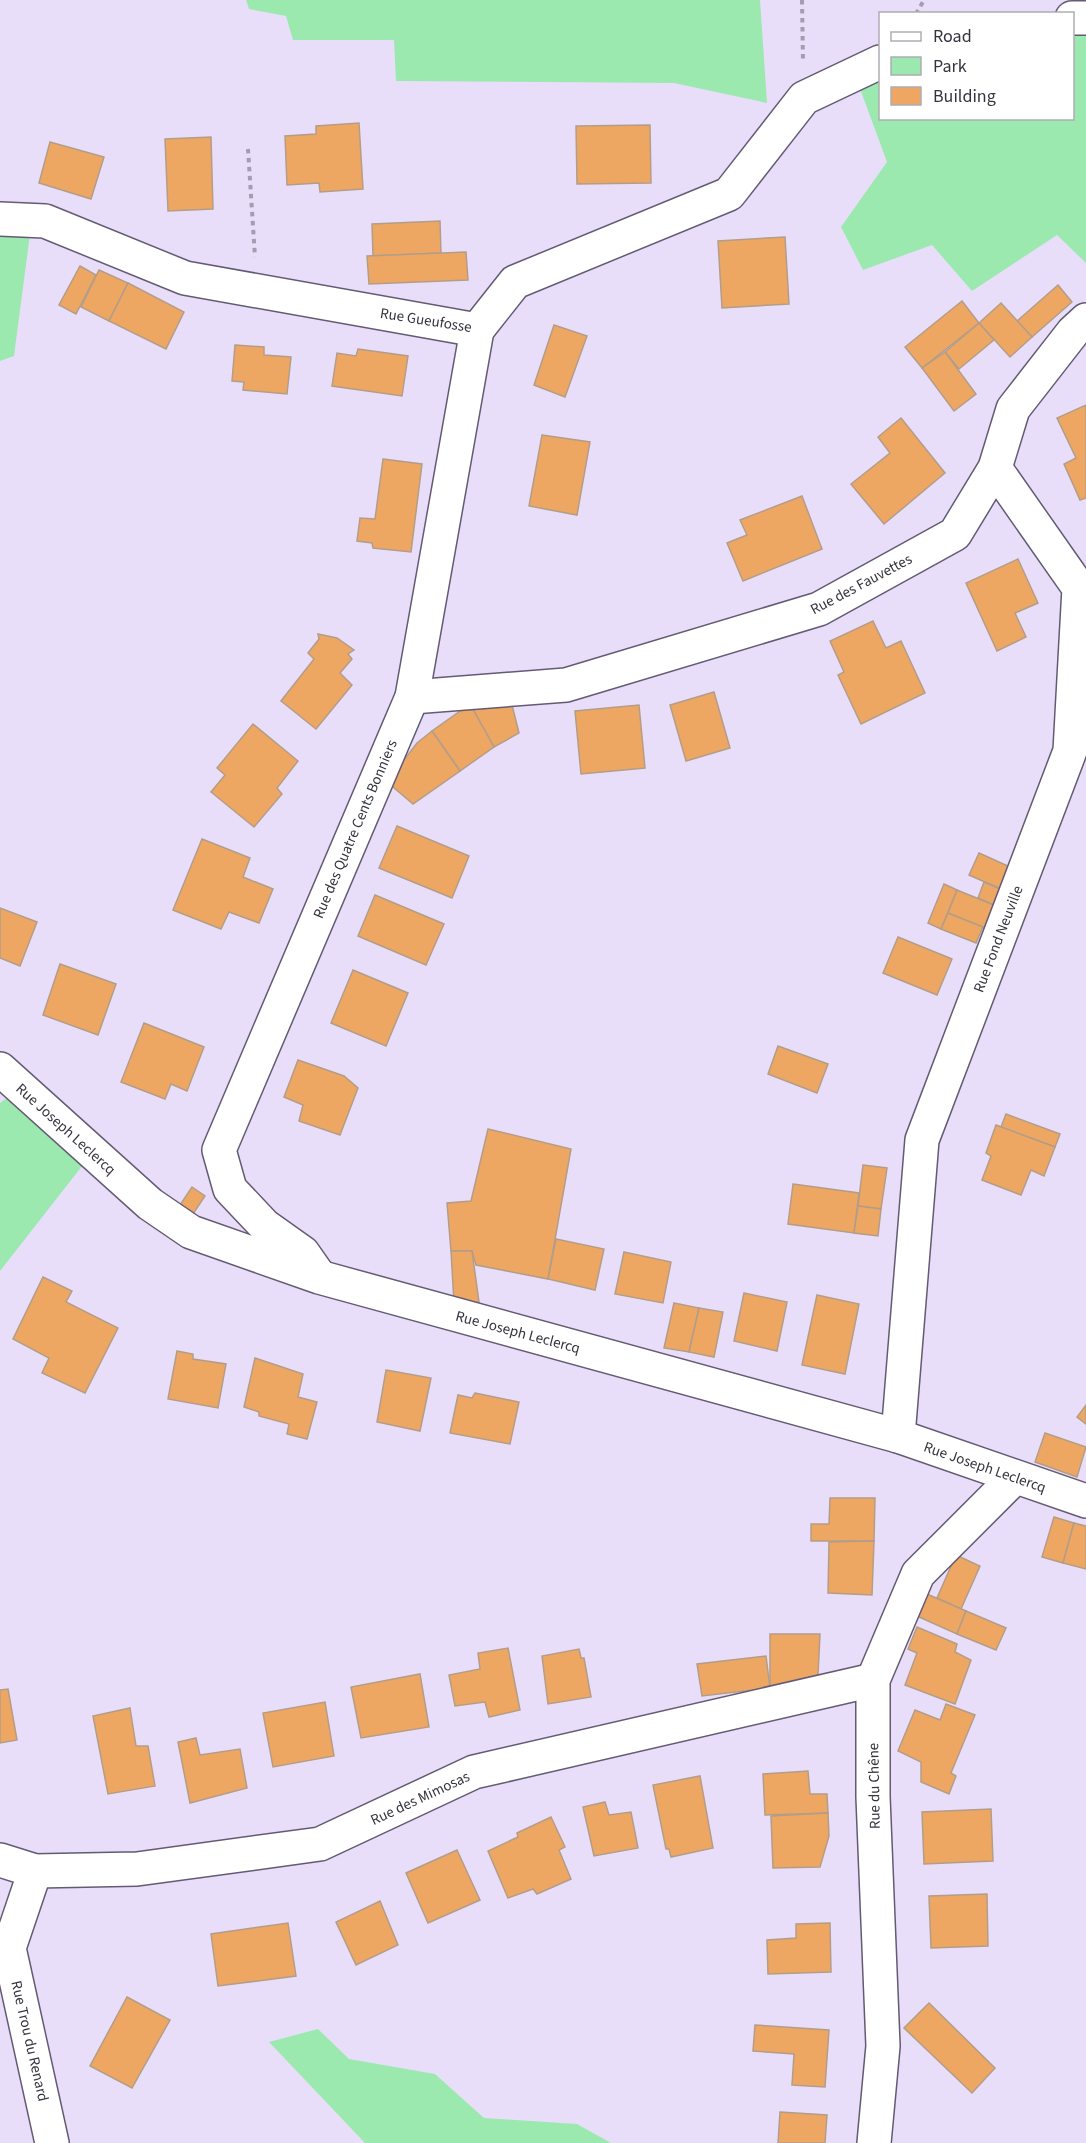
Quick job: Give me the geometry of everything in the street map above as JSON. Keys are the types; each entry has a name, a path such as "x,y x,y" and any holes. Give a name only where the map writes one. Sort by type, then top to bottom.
{"street":[{"name":"Rue Gueufosse","path":"0,219 45,221 185,278 477,330 515,282 729,194 804,98 879,62"},
{"name":"Rue des Fauvettes","path":"411,697 566,685 819,609 955,534 995,468 1013,409 1072,332 1086,320"},
{"name":"Rue des Quatre Cents Bonniers","path":"319,1277 303,1253 265,1226 230,1189 219,1150 411,697 477,330"},
{"name":"Rue Fond Neuville","path":"898,1436 922,1140 1070,751 1079,588 995,468"},
{"name":"Rue Joseph Leclercq","path":"0,1069 150,1204 191,1232 319,1277 898,1436 1086,1501"},
{"name":"Rue du Chêne","path":"874,2143 883,2046 873,1797 873,1680 918,1574 1014,1478"},
{"name":"Rue des Mimosas","path":"0,1860 35,1870 136,1869 320,1844 474,1772 873,1680"},
{"name":"Rue Trou du Renard","path":"35,1870 9,1948 52,2143"}],"path":[{"path":"802,0 804,98"},
{"path":"248,149 257,291"}],"green space":[{"path":"246,0 760,0 767,103 674,83 396,81 394,40 293,40 286,16 249,9"},
{"path":"1086,28 1086,263 1057,235 972,291 932,245 863,270 841,227 887,162 859,86 879,80 879,120 1074,120 1074,29"},
{"path":"0,232 30,234 14,356 0,361"},
{"path":"15,1092 86,1161 0,1271 0,1103"},
{"path":"318,2029 349,2059 435,2074 484,2118 577,2124 611,2143 365,2143 269,2042"}],"building":[{"path":"359,123 363,189 320,192 319,183 287,185 285,136 316,134 316,126"},
{"path":"650,125 651,183 577,184 576,126"},
{"path":"211,137 213,209 168,211 165,139"},
{"path":"50,142 104,157 91,199 39,183"},
{"path":"440,221 441,253 373,256 372,224"},
{"path":"785,237 789,304 722,308 718,241"},
{"path":"466,252 468,280 369,284 367,256"},
{"path":"80,266 96,275 76,314 59,305"},
{"path":"99,270 128,283 109,321 81,307"},
{"path":"128,283 184,312 166,349 109,321"},
{"path":"1058,285 1072,302 1032,337 1017,321"},
{"path":"962,301 979,323 922,368 905,347"},
{"path":"1001,303 1032,337 1010,357 979,323"},
{"path":"979,323 994,340 959,369 945,352"},
{"path":"554,325 587,336 565,397 534,385"},
{"path":"235,345 264,347 264,355 291,357 287,394 243,390 244,382 232,381"},
{"path":"358,349 408,356 402,396 332,386 337,353 356,356"},
{"path":"945,352 976,394 954,411 922,368"},
{"path":"1086,405 1086,498 1080,500 1064,464 1076,458 1057,418"},
{"path":"901,418 945,473 884,524 851,484 890,453 878,437"},
{"path":"542,435 590,442 577,515 529,506"},
{"path":"383,459 422,464 411,552 373,548 372,543 357,541 360,518 375,519"},
{"path":"802,496 822,549 743,581 727,543 747,535 740,520"},
{"path":"1018,559 1038,603 1015,613 1026,637 997,651 966,583"},
{"path":"873,621 886,648 901,641 925,693 861,724 838,675 844,672 830,641"},
{"path":"318,634 337,638 354,650 348,654 352,659 340,673 352,685 316,729 281,701 314,659 308,653 319,639"},
{"path":"714,692 730,748 686,761 670,705"},
{"path":"511,701 519,733 494,747 470,704"},
{"path":"470,704 494,747 460,771 432,731"},
{"path":"639,705 645,768 581,774 575,711"},
{"path":"253,724 298,761 277,788 282,794 254,827 211,792 225,775 217,768"},
{"path":"432,731 460,771 413,804 387,782 417,743"},
{"path":"397,826 469,856 452,898 379,868"},
{"path":"202,839 250,858 243,877 273,889 259,923 229,912 221,929 173,910"},
{"path":"979,853 1010,867 1001,889 969,875"},
{"path":"984,882 1007,892 1001,908 978,898"},
{"path":"944,884 957,890 941,929 928,923"},
{"path":"957,890 1001,908 991,931 948,913"},
{"path":"375,895 444,924 426,965 358,936"},
{"path":"0,908 37,922 20,966 0,958"},
{"path":"948,913 983,927 976,943 941,929"},
{"path":"898,937 952,959 937,995 883,973"},
{"path":"60,964 116,984 98,1035 43,1015"},
{"path":"353,970 408,993 386,1046 331,1023"},
{"path":"144,1023 204,1047 187,1091 171,1084 165,1099 121,1082"},
{"path":"778,1046 828,1064 817,1093 768,1074"},
{"path":"298,1060 344,1076 358,1088 340,1135 299,1121 303,1105 284,1097"},
{"path":"1006,1114 1060,1134 1055,1147 1001,1127"},
{"path":"996,1125 1055,1147 1044,1176 1031,1170 1021,1195 982,1180 991,1156 986,1153"},
{"path":"488,1129 571,1149 548,1279 476,1265 472,1251 451,1251 447,1203 471,1201"},
{"path":"863,1165 887,1168 881,1209 858,1206"},
{"path":"793,1184 859,1193 854,1233 788,1224"},
{"path":"192,1187 205,1196 193,1214 180,1205"},
{"path":"858,1206 881,1209 878,1236 854,1233"},
{"path":"556,1239 604,1249 595,1290 548,1279"},
{"path":"451,1251 472,1251 479,1302 454,1303"},
{"path":"624,1252 671,1262 663,1303 615,1294"},
{"path":"43,1277 72,1291 66,1302 118,1328 85,1393 42,1373 49,1358 13,1339"},
{"path":"744,1293 787,1302 777,1351 734,1341"},
{"path":"817,1295 859,1304 845,1374 802,1365"},
{"path":"674,1303 699,1308 689,1352 664,1348"},
{"path":"699,1308 723,1312 714,1357 689,1352"},
{"path":"177,1351 193,1354 193,1359 226,1364 218,1408 168,1399"},
{"path":"255,1358 303,1374 298,1397 317,1402 307,1439 287,1434 289,1424 259,1416 259,1412 244,1407"},
{"path":"386,1370 431,1378 420,1431 377,1422"},
{"path":"475,1393 519,1402 510,1444 450,1433 458,1395 472,1398"},
{"path":"1086,1405 1086,1424 1077,1417"},
{"path":"1045,1433 1086,1447 1077,1477 1035,1462"},
{"path":"830,1498 875,1498 874,1541 811,1541 811,1524 829,1524"},
{"path":"1054,1517 1074,1523 1063,1563 1042,1557"},
{"path":"1074,1523 1086,1526 1086,1569 1063,1563"},
{"path":"874,1541 872,1595 828,1593 829,1542"},
{"path":"956,1555 980,1566 961,1609 937,1598"},
{"path":"927,1594 966,1611 957,1634 917,1616"},
{"path":"966,1611 1006,1628 996,1650 957,1634"},
{"path":"917,1627 957,1644 955,1652 971,1660 955,1704 905,1685 917,1653 908,1649"},
{"path":"770,1634 820,1634 818,1675 770,1688"},
{"path":"508,1648 520,1710 489,1717 485,1702 455,1706 449,1675 480,1669 478,1653"},
{"path":"579,1649 581,1658 584,1658 591,1697 548,1704 542,1656"},
{"path":"766,1656 770,1688 702,1696 697,1664"},
{"path":"420,1674 429,1727 361,1738 351,1687"},
{"path":"8,1689 17,1740 0,1743 0,1690"},
{"path":"325,1702 334,1756 273,1767 263,1713"},
{"path":"946,1704 975,1715 951,1773 956,1776 949,1794 921,1782 921,1762 898,1751 915,1710 940,1720"},
{"path":"130,1708 136,1746 148,1746 155,1786 108,1794 93,1716"},
{"path":"196,1738 200,1755 240,1749 247,1788 190,1803 178,1742"},
{"path":"808,1771 810,1794 827,1794 828,1813 765,1815 763,1774"},
{"path":"700,1776 713,1848 671,1857 669,1849 666,1849 653,1785"},
{"path":"605,1802 609,1815 631,1812 638,1848 594,1856 583,1807"},
{"path":"991,1809 993,1861 924,1864 922,1812"},
{"path":"828,1813 829,1836 820,1867 773,1868 771,1816"},
{"path":"551,1817 565,1847 559,1850 571,1879 537,1894 533,1889 508,1898 488,1851 518,1837 517,1833"},
{"path":"457,1850 480,1900 428,1923 406,1873"},
{"path":"987,1894 988,1946 931,1948 929,1896"},
{"path":"380,1901 398,1945 356,1965 336,1922"},
{"path":"288,1923 296,1976 218,1986 211,1934"},
{"path":"830,1923 831,1972 768,1974 767,1940 796,1938 796,1924"},
{"path":"127,1997 170,2020 132,2088 90,2066"},
{"path":"929,2003 995,2068 972,2093 904,2028"},
{"path":"755,2025 829,2030 825,2087 792,2085 794,2054 753,2051"},
{"path":"780,2112 827,2115 825,2143 778,2143"}]}
